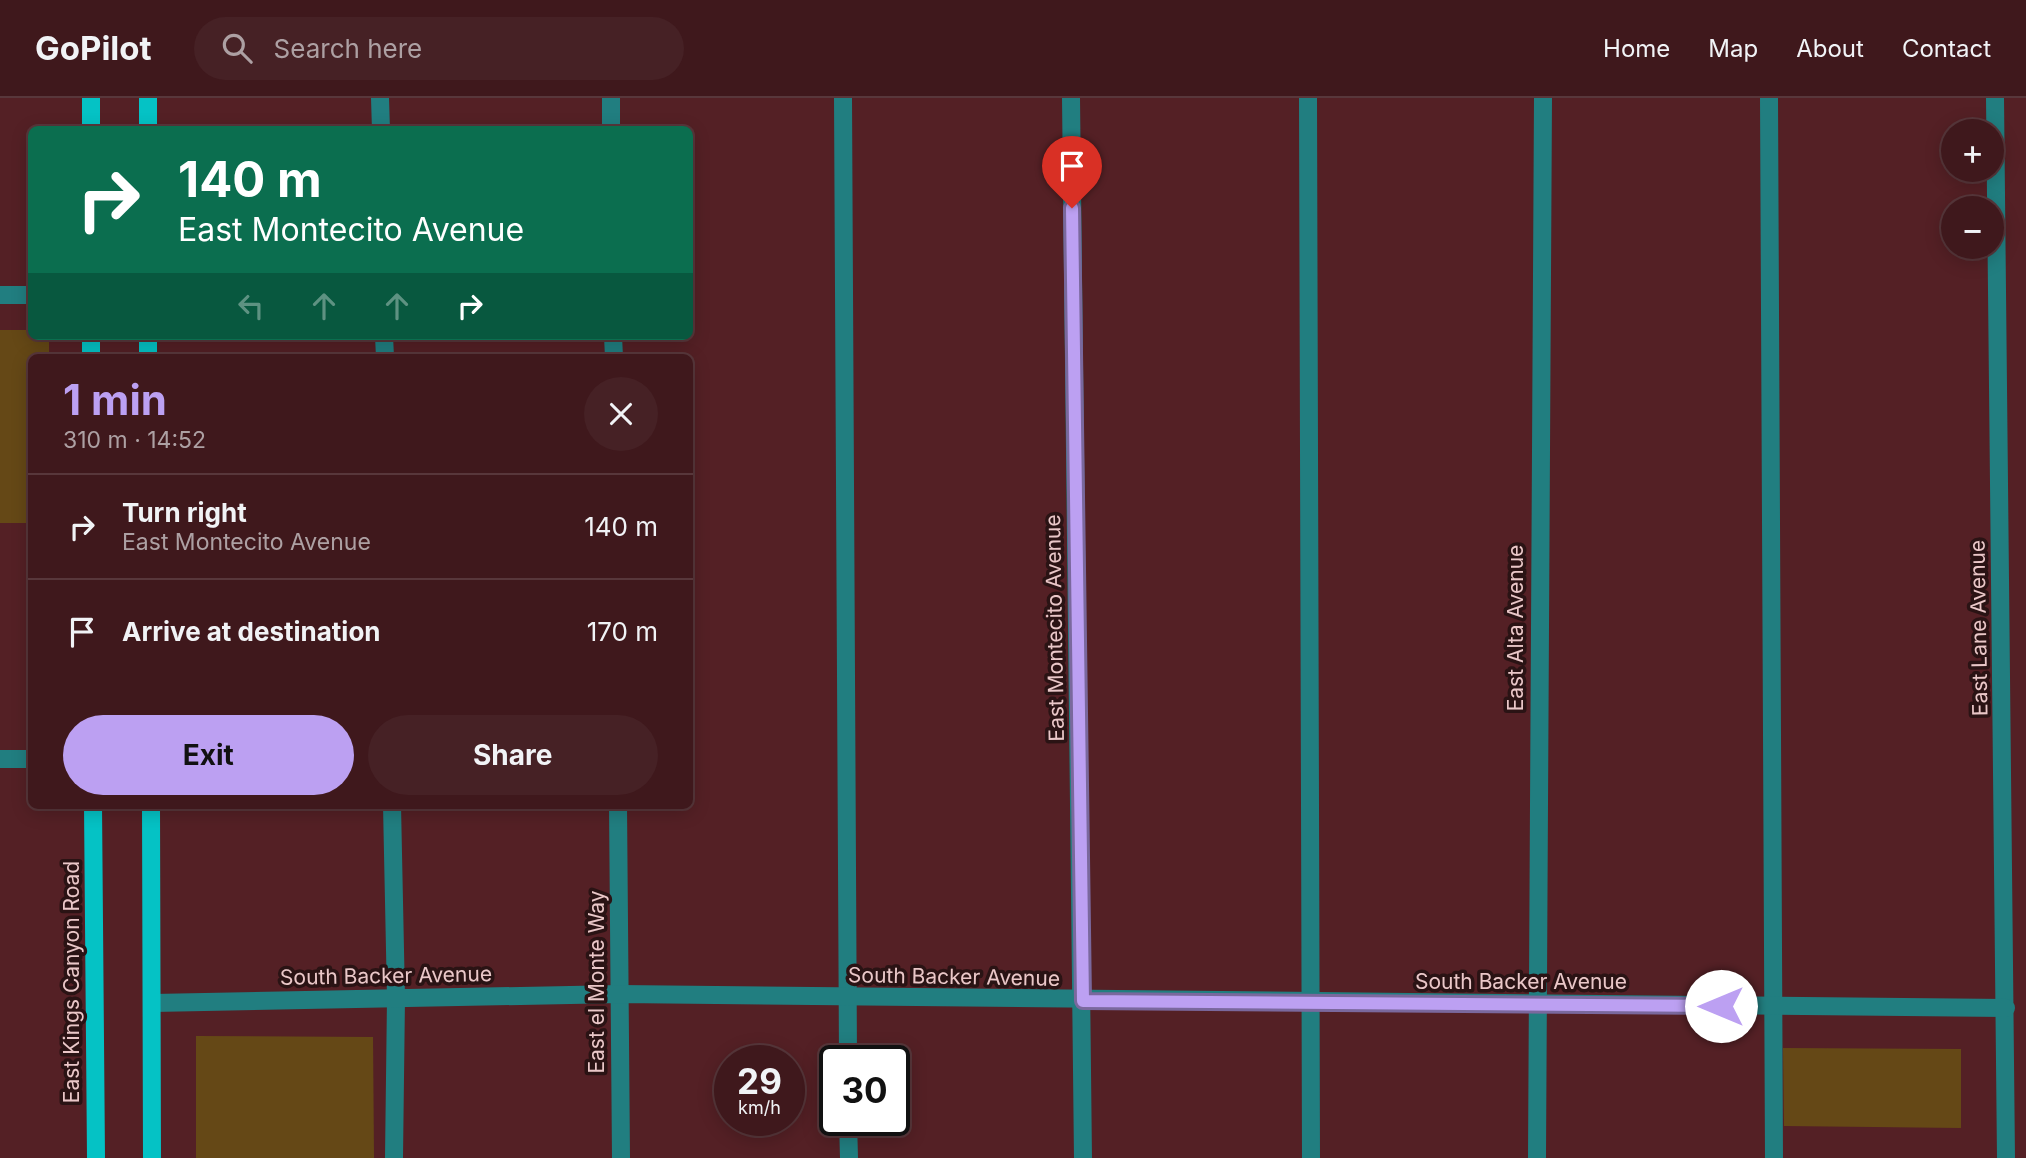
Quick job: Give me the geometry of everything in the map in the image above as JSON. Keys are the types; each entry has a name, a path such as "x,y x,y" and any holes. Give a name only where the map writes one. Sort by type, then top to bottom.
{"main road":[{"path":"91,98 91,126"},
{"path":"148,98 148,126"},
{"name":"East Kings Canyon Road","path":"93,809 96,1158"},
{"path":"151,809 152,1158"}],"street":[{"path":"380,98 381,126"},
{"path":"611,98 611,126"},
{"path":"843,98 848,1045"},
{"name":"East Montecito Avenue","path":"1071,98 1083,1158"},
{"path":"1308,98 1311,1158"},
{"name":"East Alta Avenue","path":"1537,1158 1543,98"},
{"path":"1769,98 1774,1158"},
{"name":"East Lane Avenue","path":"1994,98 2006,1158"},
{"path":"0,295 28,295"},
{"path":"0,759 28,760"},
{"path":"392,809 396,999 394,1158"},
{"name":"East el Monte Way","path":"618,809 621,1158"},
{"name":"South Backer Avenue","path":"153,1003 620,994 2006,1009"},
{"path":"848,1136 849,1158"}],"shaded area":[{"path":"0,330 28,330 28,340 49,340 49,354 28,354 28,523 0,523"},
{"path":"196,1036 373,1037 374,1158 196,1158"},
{"path":"1783,1048 1961,1049 1961,1128 1784,1126"}],"route":[{"path":"1072,208 1083,1001 1721,1006"}]}
